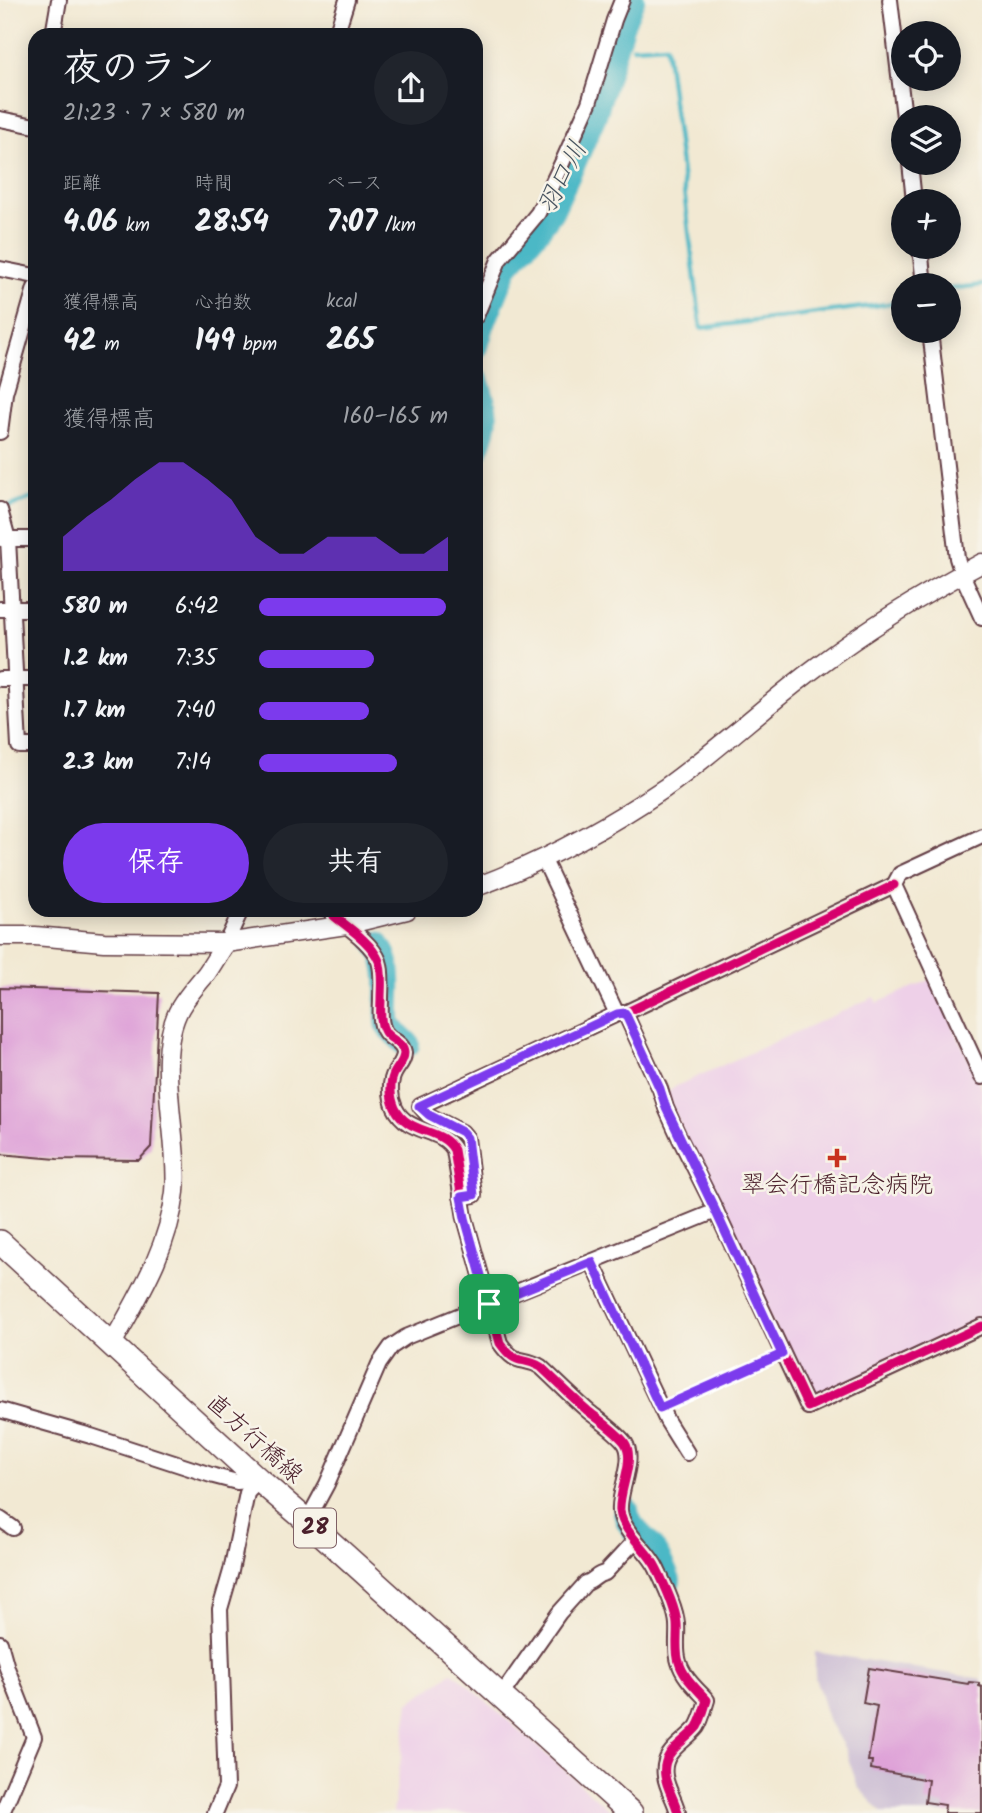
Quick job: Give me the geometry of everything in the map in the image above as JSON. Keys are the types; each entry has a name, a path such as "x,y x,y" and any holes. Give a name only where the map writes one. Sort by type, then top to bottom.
{"main road":[{"name":"直方行橋線","path":"0,1242 259,1480 631,1813"}],"street":[{"path":"54,28 59,0"},
{"path":"338,28 347,0"},
{"path":"483,299 499,260 538,213 562,163 589,103 622,0"},
{"path":"891,0 903,105"},
{"path":"0,119 28,125"},
{"path":"0,269 28,274"},
{"path":"0,432 5,393 28,312"},
{"path":"931,343 957,558 982,618"},
{"path":"0,510 19,746 28,746"},
{"path":"4,539 28,539"},
{"path":"483,884 589,836 665,787 840,649 928,592 982,563"},
{"path":"6,609 28,609"},
{"path":"0,680 28,679"},
{"path":"461,1197 474,1195 467,1138 462,1132 429,1115 419,1106 894,885 900,874 982,836"},
{"path":"543,858 660,1089 666,1108 808,1407 982,1326"},
{"path":"894,885 982,1077"},
{"path":"112,1344 151,1273 166,1232 175,1194 176,1173 167,1057 171,1032 179,1009 226,943 238,917"},
{"path":"335,917 378,958 381,968 381,1022 384,1034 404,1050 403,1059 392,1079 391,1097 394,1106 401,1119 442,1138 450,1143 454,1150 465,1218 500,1343 513,1359 541,1367 625,1443 628,1453 621,1497 620,1511 623,1521 627,1530 647,1551 657,1567 676,1615 679,1662 686,1676 707,1700 696,1727 671,1751 665,1762 664,1774 678,1813"},
{"path":"0,936 116,942 226,943 346,925 379,917"},
{"path":"307,1521 327,1484 379,1364 391,1347 406,1337 716,1212"},
{"path":"592,1262 660,1408 687,1453"},
{"path":"0,1410 214,1476 237,1482 259,1480"},
{"path":"215,1813 226,1787 220,1609 247,1493 259,1480"},
{"path":"0,1519 13,1528"},
{"path":"500,1697 559,1613 586,1583 605,1573 632,1544"},
{"path":"0,1643 34,1737 2,1813"},
{"path":"0,1682 7,1668"}],"lane":[{"path":"660,1408 782,1354"}],"shaded area":[{"name":"翠会行橋記念病院","path":"932,979 982,1089 982,1320 815,1400 807,1395 712,1197 667,1094 672,1088 874,997 877,1003"},
{"path":"815,1652 982,1679 982,1813 882,1813 858,1787 845,1749 829,1722 815,1677"},
{"path":"453,1672 613,1813 393,1813 409,1703"}],"building":[{"path":"0,988 159,993 151,1147 139,1160 57,1159 0,1154"},
{"path":"869,1668 968,1684 979,1683 982,1687 982,1813 944,1813 945,1805 925,1802 928,1780 871,1769 872,1761 868,1761 877,1706 863,1703"}],"waterway":[{"name":"羽口川","path":"483,323 506,266 551,211 594,115 621,26 632,0"},
{"path":"633,47 666,45 701,328 891,304"},
{"path":"961,287 982,285"},
{"name":"羽口川","path":"483,404 483,431"},
{"path":"3,509 28,500"},
{"name":"羽口川","path":"377,944 383,954 388,974 389,1027 407,1044"},
{"name":"羽口川","path":"626,1510 629,1522 655,1553 668,1581"}],"cycle path":[{"path":"461,1197 474,1195 467,1138 462,1132 428,1115 420,1106 617,1014 625,1013 894,885"},
{"path":"335,917 366,942 379,961 381,1023 386,1033 401,1046 404,1053 391,1085 395,1108 408,1123 441,1138 454,1150 465,1218 500,1343 511,1356 541,1367 618,1435 628,1450 628,1467 620,1503 622,1519 660,1575 676,1618 677,1653 681,1667 707,1700 697,1727 666,1760 666,1781 678,1813"},
{"path":"625,1013 680,1139 808,1407 982,1326"}],"place":[{"name":"翠会行橋記念病院","path":"837,1158"}],"route":[{"path":"625,1013 680,1139 782,1354 660,1408 592,1262 489,1304 461,1197 474,1195 467,1138 462,1132 429,1115 419,1106 617,1014 625,1013"}]}
